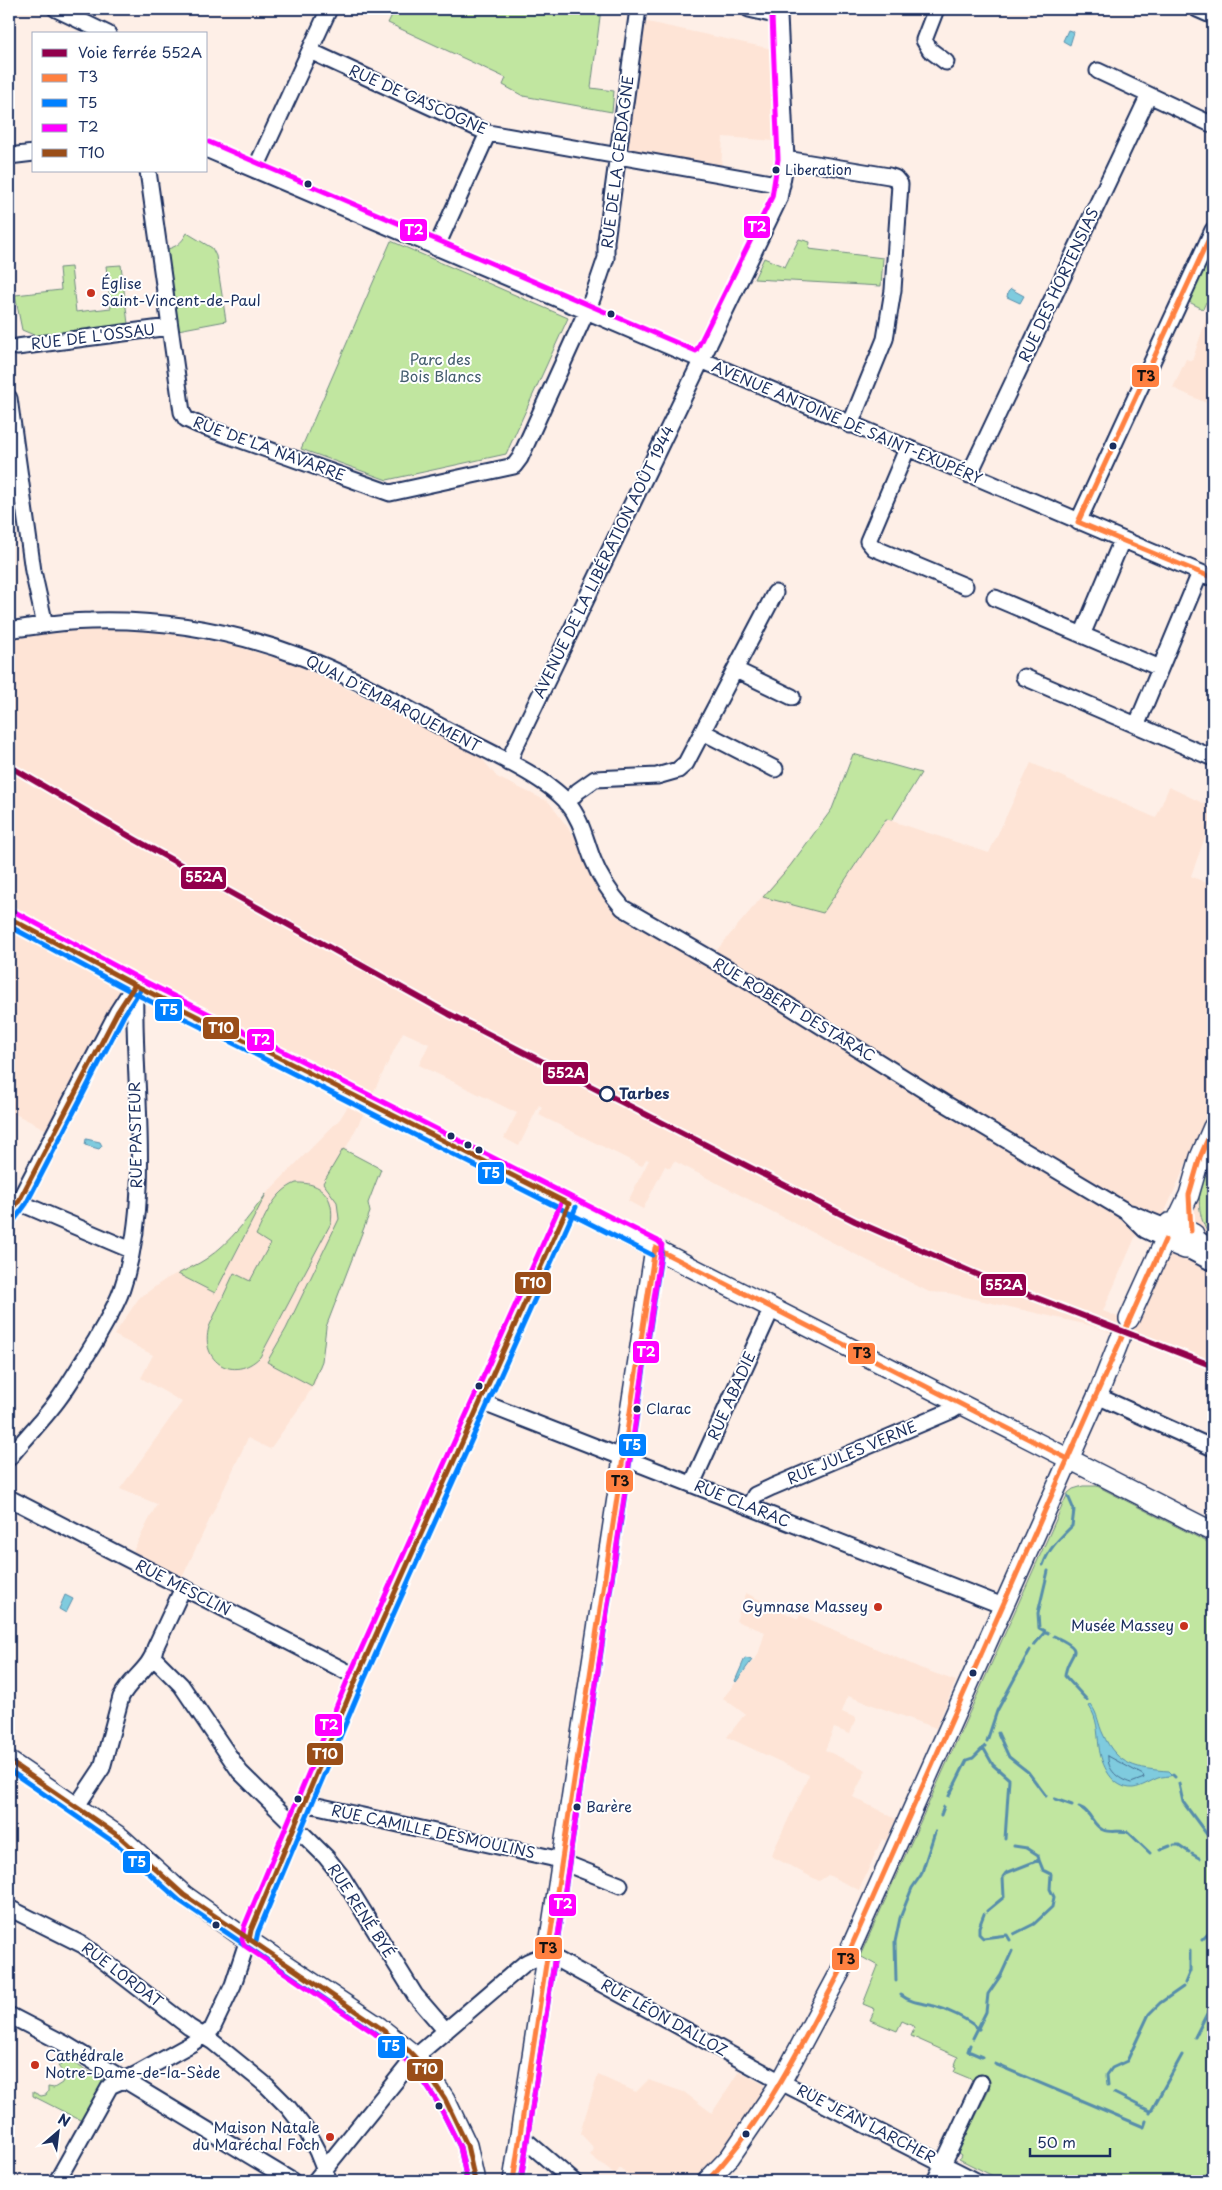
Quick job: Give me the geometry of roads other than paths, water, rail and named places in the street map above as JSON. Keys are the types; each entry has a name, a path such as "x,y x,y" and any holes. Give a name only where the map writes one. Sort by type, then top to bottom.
{"main road":[{"path":"9,918 134,985 1213,1532"},
{"path":"1129,1319 1177,1235 1200,1157 1213,1127"},
{"path":"513,2181 655,1248"},
{"path":"706,2181 730,2157 782,2082 840,1972 1120,1339"},
{"path":"9,1761 120,1837 184,1895 379,2027 415,2058 434,2081 448,2104 467,2145 475,2181"}],"street":[{"path":"56,9 104,32"},
{"path":"255,170 329,9"},
{"name":"RUE DE LA CERDAGNE","path":"390,493 514,466 518,462 586,312 606,258 606,242 638,9"},
{"path":"749,9 780,13"},
{"path":"936,9 924,40 930,50 946,62"},
{"path":"1196,9 1213,16"},
{"name":"AVENUE DE LA LIBÉRATION AOÛT 1944","path":"510,763 514,749 779,199 786,159 780,13"},
{"name":"RUE DE GASCOGNE","path":"310,51 488,133 782,184"},
{"path":"1098,71 1213,124"},
{"name":"RUE DES HORTENSIAS","path":"969,475 1149,95"},
{"path":"436,248 488,133"},
{"name":"AVENUE ANTOINE DE SAINT-EXUPÉRY","path":"208,150 1207,576"},
{"path":"9,156 32,153"},
{"path":"786,159 889,176 895,178 900,184 893,290 885,338 850,425"},
{"name":"RUE DE LA NAVARRE","path":"148,172 182,412 186,419 222,434 390,493"},
{"path":"1078,522 1213,230"},
{"name":"RUE DE L'OSSAU","path":"17,347 169,327"},
{"path":"9,398 33,571 45,625"},
{"path":"907,449 868,541 869,544 874,548 965,586"},
{"path":"1082,635 1122,540"},
{"path":"1137,724 1160,668 1207,576"},
{"path":"567,803 578,791 595,779 657,776 678,770 686,763 775,593"},
{"path":"995,598 1160,668"},
{"name":"QUAI D'EMBARQUEMENT","path":"9,630 91,620 207,629 300,656 345,677 510,763"},
{"path":"736,670 792,698"},
{"path":"1024,677 1213,758"},
{"path":"703,732 775,769"},
{"name":"RUE ROBERT DESTARAC","path":"510,763 552,788 567,803 580,821 593,860 607,890 622,908 746,979 938,1099 1128,1212 1140,1215 1177,1235"},
{"path":"9,1214 14,1200 134,985"},
{"name":"RUE PASTEUR","path":"9,1458 59,1398 96,1340 122,1289 131,1250 140,1163 134,985"},
{"path":"14,1200 131,1250"},
{"path":"57,2181 110,2086 135,2075 204,2036 212,2029 233,1985 294,1827 357,1677 569,1204"},
{"path":"1177,1235 1213,1249"},
{"path":"1177,1235 1209,1261 1213,1262"},
{"name":"RUE ABADIE","path":"692,1484 772,1308"},
{"path":"1104,1399 1213,1448"},
{"name":"RUE CLARAC","path":"481,1402 1003,1606"},
{"name":"RUE JULES VERNE","path":"748,1507 755,1495 772,1486 961,1405"},
{"name":"RUE MESCLIN","path":"9,1498 357,1677"},
{"path":"76,1807 102,1768 124,1690 154,1658 155,1648 183,1588"},
{"name":"RUE RENÉ BYÉ","path":"154,1658 181,1685 240,1772 326,1857 342,1877 415,1995 446,2032"},
{"name":"RUE CAMILLE DESMOULINS","path":"304,1803 552,1858 620,1885"},
{"name":"RUE LORDAT","path":"9,1908 83,1945 267,2086 288,2107 306,2130 318,2151 323,2177"},
{"path":"323,2177 415,2058 524,1964 536,1957 546,1957"},
{"name":"RUE LÉON DALLOZ","path":"546,1957 556,1959 782,2082"},
{"path":"9,2015 66,2044 292,2181"},
{"name":"RUE JEAN LARCHER","path":"782,2082 976,2181"},
{"path":"935,2181 981,2083"},
{"path":"521,2132 524,2139 573,2181"}],"water":[{"path":"1068,30 1074,32 1070,45 1063,41"},
{"path":"1011,289 1024,296 1020,303 1007,297"},
{"path":"86,1139 100,1142 102,1146 99,1149 85,1145"},
{"path":"65,1595 73,1599 66,1613 59,1609"},
{"path":"745,1658 752,1660 736,1682 735,1681"},
{"path":"1091,1705 1109,1745 1122,1759 1138,1767 1169,1771 1173,1775 1160,1777 1133,1788 1126,1787 1114,1780 1102,1761 1096,1721 1089,1706"}],"waterway":[{"path":"1043,1565 1051,1549 1072,1526 1074,1510 1068,1496"},
{"path":"1048,1571 1038,1613 1039,1628 1048,1633"},
{"path":"1034,1645 1044,1633"},
{"path":"1054,1636 1071,1646 1074,1650 1065,1676 1087,1700"},
{"path":"987,1741 997,1711 1030,1650"},
{"path":"998,1733 1009,1757 1028,1772 1046,1796"},
{"path":"949,1796 967,1760 973,1758 985,1746"},
{"path":"984,1749 993,1765 1009,1779 1005,1839"},
{"path":"1179,1784 1183,1802 1211,1840"},
{"path":"1055,1799 1072,1805"},
{"path":"941,1815 944,1807"},
{"path":"1079,1807 1086,1812 1099,1828 1106,1831 1128,1832 1150,1853"},
{"path":"896,1981 895,1942 900,1918 912,1888 921,1875 935,1832"},
{"path":"1174,1845 1179,1845 1189,1852"},
{"path":"987,1911 1004,1897 1003,1877 1006,1873 1039,1860 1038,1855 1027,1848 1014,1846"},
{"path":"1160,1850 1170,1846"},
{"path":"1192,1854 1199,1858"},
{"path":"1014,1934 1034,1924 1052,1907 1054,1897 1050,1889 1051,1874 1043,1870 1039,1860"},
{"path":"984,1914 979,1927 979,1934 983,1938 1007,1935 1010,1940"},
{"path":"1202,1940 1210,1932"},
{"path":"973,2038 986,2012 988,1994 1001,1975 1012,1951"},
{"path":"1185,1983 1190,1971 1190,1951"},
{"path":"1108,2085 1107,2075 1112,2068 1127,2061 1149,2014 1160,2003 1183,1987"},
{"path":"901,1995 913,2001 952,2012 979,2029"},
{"path":"1195,2037 1213,2002"},
{"path":"970,2045 968,2051 982,2057"},
{"path":"1150,2113 1182,2055"},
{"path":"995,2064 1144,2127 1146,2121"},
{"path":"1114,2093 1150,2111"}],"rail line":[{"name":"552A","path":"9,766 136,840 449,1014 855,1221 985,1278 1213,1366"}],"place":[{"name":"Liberation","path":"776,170"},
{"name":"Église Saint-Vincent-de-Paul","path":"91,293"},
{"name":"Tarbes","path":"607,1094"},
{"name":"Clarac","path":"637,1409"},
{"name":"Gymnase Massey","path":"878,1607"},
{"name":"Musée Massey","path":"1184,1626"},
{"name":"Barère","path":"577,1807"},
{"name":"Cathédrale Notre-Dame-de-la-Sède","path":"35,2065"},
{"name":"Maison Natale du Maréchal Foch","path":"330,2137"}],"park label":[{"name":"Parc des Bois Blancs","path":"440,368"}]}
